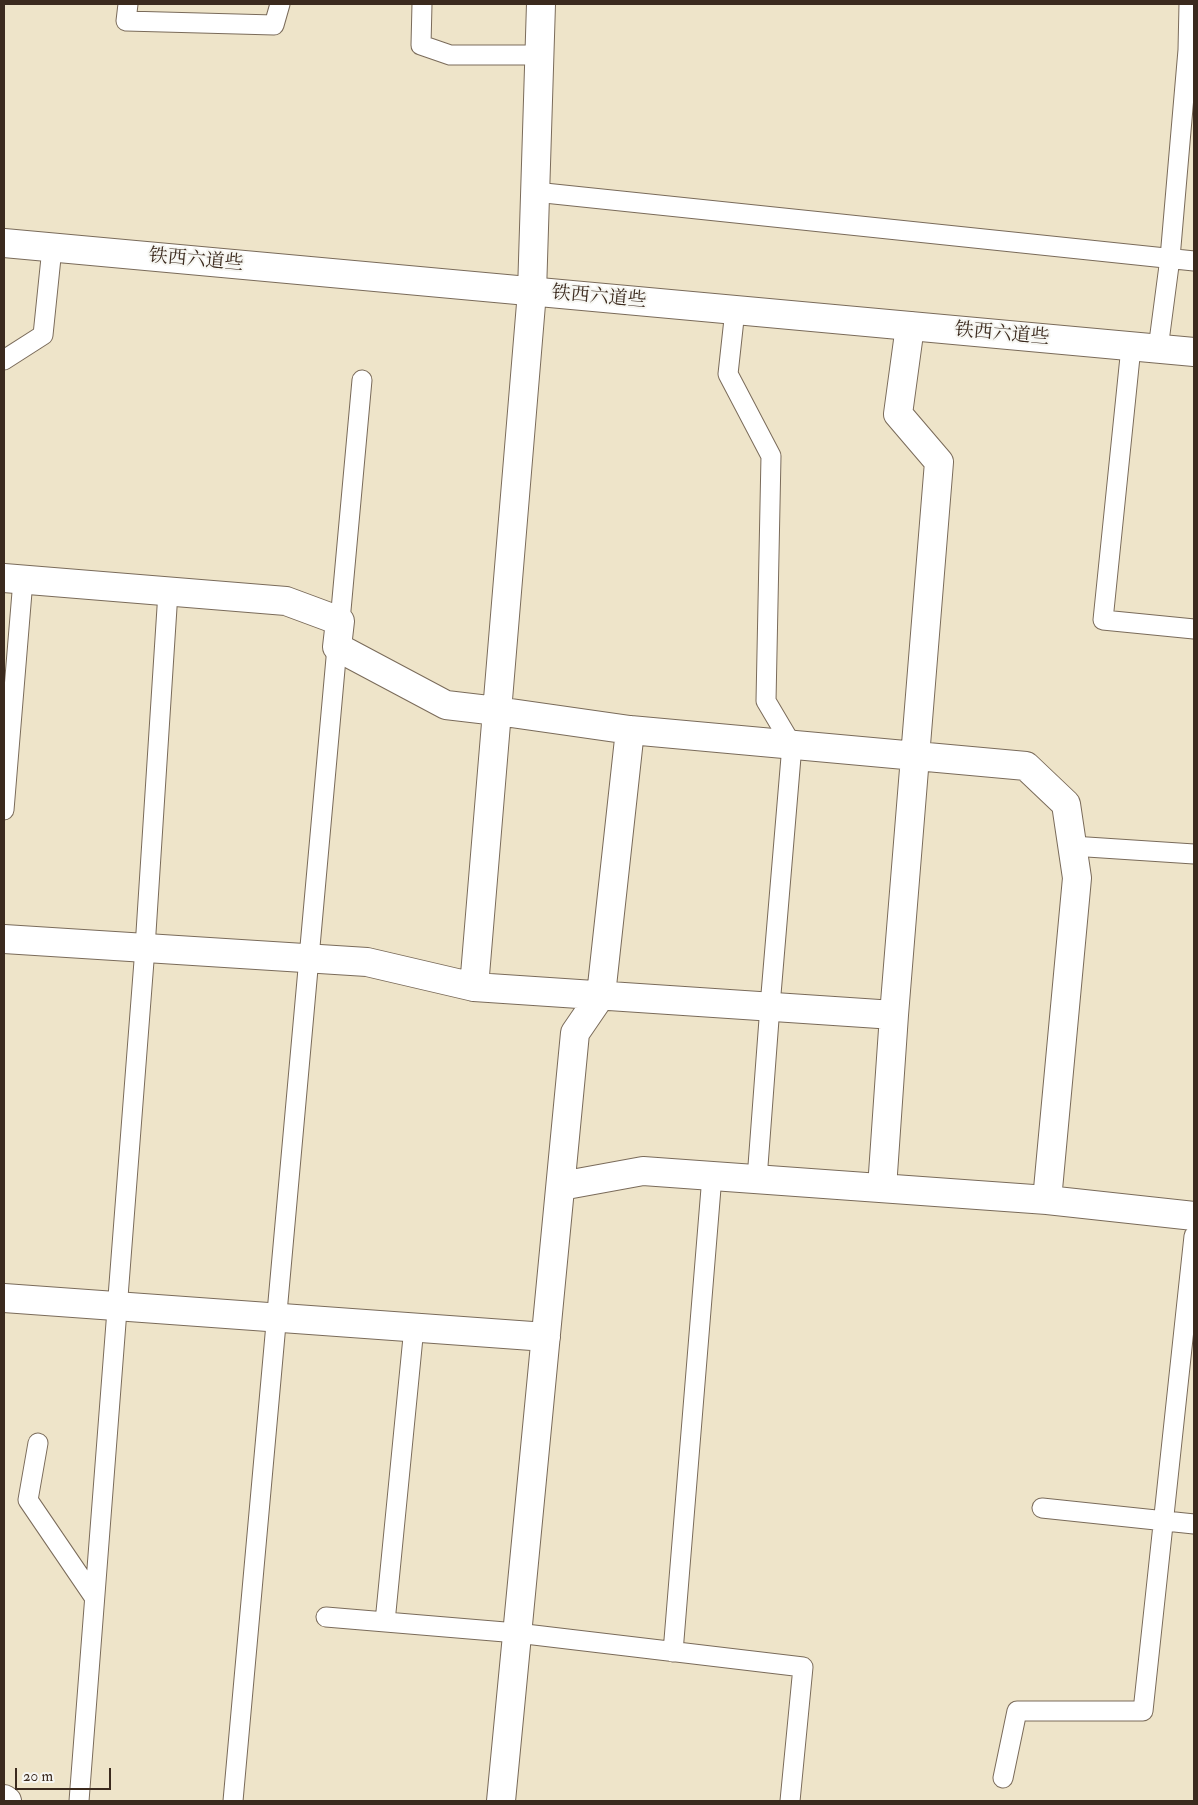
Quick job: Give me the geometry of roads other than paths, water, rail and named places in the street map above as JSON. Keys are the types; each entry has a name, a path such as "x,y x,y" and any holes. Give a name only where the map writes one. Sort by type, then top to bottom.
{"street":[{"path":"474,987 532,292 541,4"},
{"name":"铁西六道些","path":"4,243 1194,352"},
{"path":"882,1188 894,1015 939,462 898,414 910,326"},
{"path":"14,579 286,601 446,705 630,730 1026,766 1066,804 1077,878 1047,1200"},
{"path":"501,1801 575,1033 600,995 630,730"},
{"path":"4,938 367,962 474,987 894,1015"},
{"path":"560,1186 643,1171 1047,1200 1194,1216"},
{"path":"4,1298 546,1337"}],"lane":[{"path":"128,4 126,21 274,26 280,4"},
{"path":"422,4 421,45 450,55 540,55"},
{"path":"1158,349 1170,258 1191,50 1188,4"},
{"path":"535,192 1194,260"},
{"path":"4,360 43,335 52,248"},
{"path":"735,310 728,374 771,456 766,702 792,745 757,1179"},
{"path":"1131,346 1103,620 1194,630"},
{"path":"233,1801 308,958 362,380"},
{"path":"4,810 14,579"},
{"path":"79,1801 145,948 168,592"},
{"path":"1072,846 1194,854"},
{"path":"673,1652 712,1176"},
{"path":"1003,1778 1017,1711 1143,1711 1194,1236"},
{"path":"385,1622 414,1327"},
{"path":"38,1443 28,1500 94,1597"},
{"path":"1042,1508 1194,1524"},
{"path":"326,1617 517,1633 803,1667 790,1801"}]}
